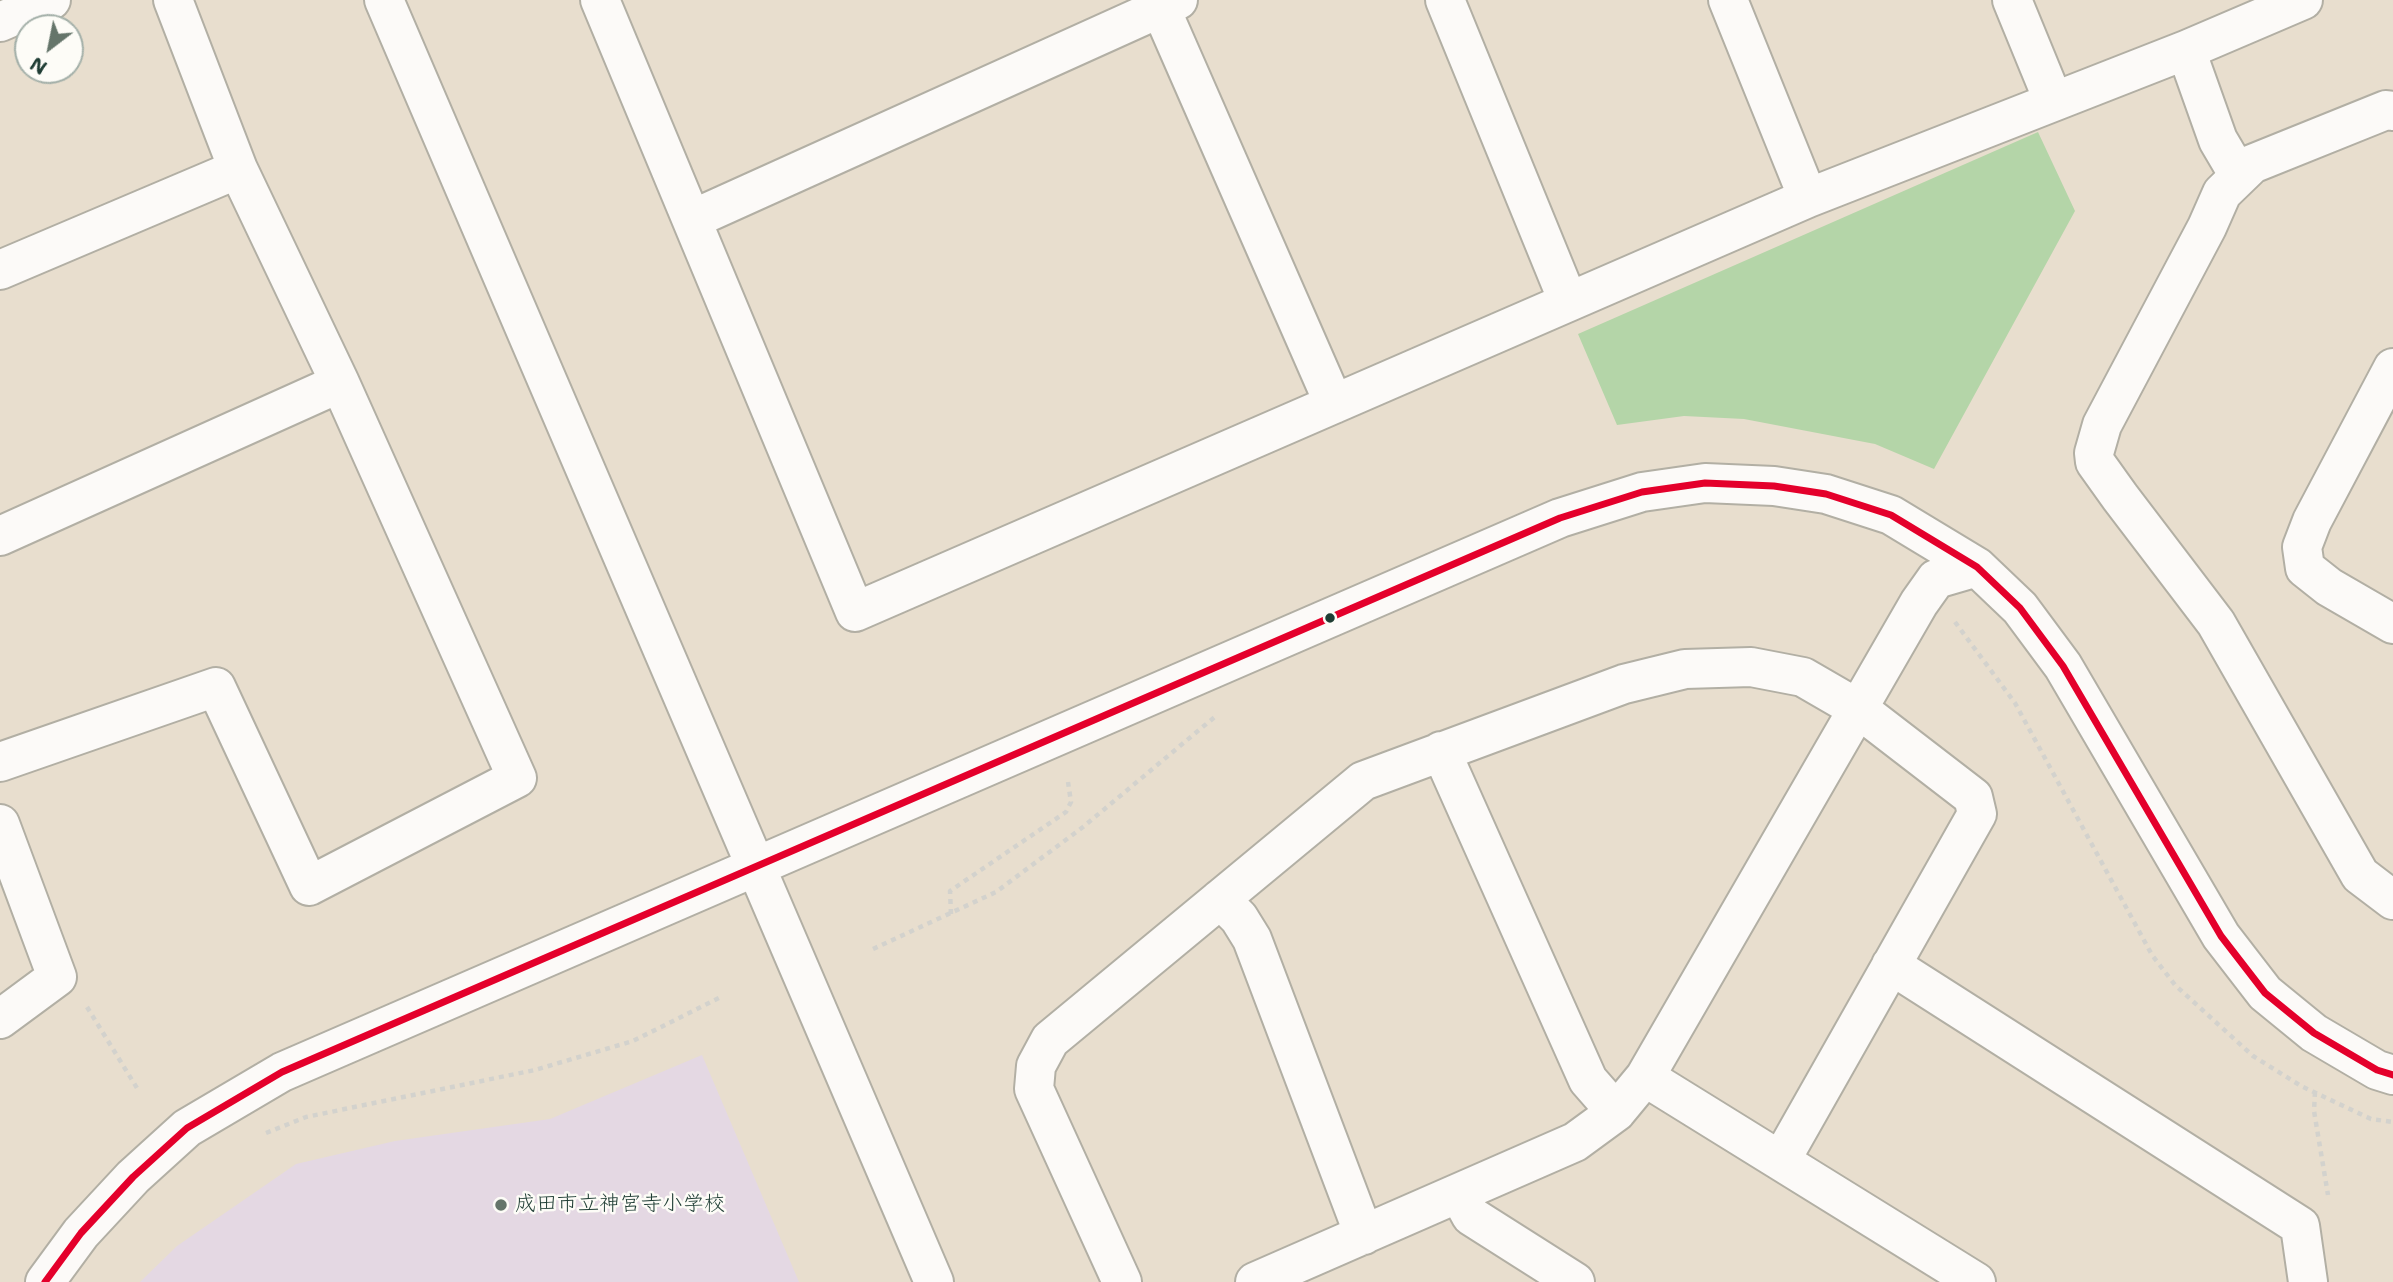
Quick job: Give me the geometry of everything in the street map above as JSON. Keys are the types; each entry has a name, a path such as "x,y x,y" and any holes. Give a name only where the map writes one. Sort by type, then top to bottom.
{"street":[{"path":"0,22 51,0"},
{"path":"0,762 216,687 309,886 517,778 340,383 237,169 173,0"},
{"path":"384,0 934,1282"},
{"path":"601,0 855,612 1808,198 2186,50 2303,0"},
{"path":"1445,0 1568,301"},
{"path":"1728,0 1808,198"},
{"path":"2012,0 2053,100"},
{"path":"693,219 1165,2 1334,404"},
{"path":"2186,50 2218,140 2238,174"},
{"path":"2393,111 2386,110 2252,164 2238,174 2222,193 2207,227 2102,425 2094,453 2095,462 2216,623 2360,875 2393,900"},
{"path":"0,270 237,169"},
{"path":"2392,373 2312,521 2302,547 2305,568 2329,587 2393,624"},
{"path":"0,536 340,383"},
{"path":"46,1282 81,1233 132,1177 178,1136 282,1072 1560,518 1642,492 1705,483 1774,486 1826,494 1891,515 1977,567 2020,608 2063,666 2221,936 2265,993 2314,1033 2377,1070 2393,1075"},
{"path":"1255,1282 1575,1142 1616,1112 1645,1077 1860,710 1919,603 1936,579 1977,567"},
{"path":"1122,1282 1034,1089 1036,1066 1050,1040 1363,781 1624,684 1685,669 1751,667 1802,677 1860,710 1973,797 1977,814 1781,1160"},
{"path":"1441,751 1588,1080 1616,1112"},
{"path":"0,824 57,977 0,1019"},
{"path":"1220,900 1240,918 1252,939 1364,1235"},
{"path":"1891,965 2300,1226 2308,1282"},
{"path":"1645,1077 1976,1282"},
{"path":"1459,1194 1471,1216 1575,1282"}],"path":[{"path":"1950,617 2015,703 2152,955 2175,985 2253,1056 2315,1093 2371,1119 2393,1122"},
{"path":"873,949 996,892 1083,828 1222,710"},
{"path":"951,914 950,891 1066,812 1071,802 1068,782"},
{"path":"57,977 76,990 137,1088"},
{"path":"258,1136 306,1116 535,1070 633,1041 721,997"},
{"path":"2315,1093 2314,1111 2330,1208"}],"shaded area":[{"name":"成田市立神宮寺小学校","path":"702,1055 799,1282 140,1282 177,1246 296,1164 395,1141 550,1119"}],"green space":[{"path":"2038,132 2075,211 1934,469 1875,444 1744,419 1684,416 1617,425 1578,334"}],"transit line":[{"path":"45,1282 81,1233 133,1177 187,1128 282,1072 1560,518 1642,492 1705,483 1774,486 1826,494 1891,515 1977,567 2020,608 2063,666 2221,936 2265,993 2314,1033 2377,1070 2393,1075"}],"place":[{"name":"成田市立神宮寺小学校","path":"501,1205"}]}
